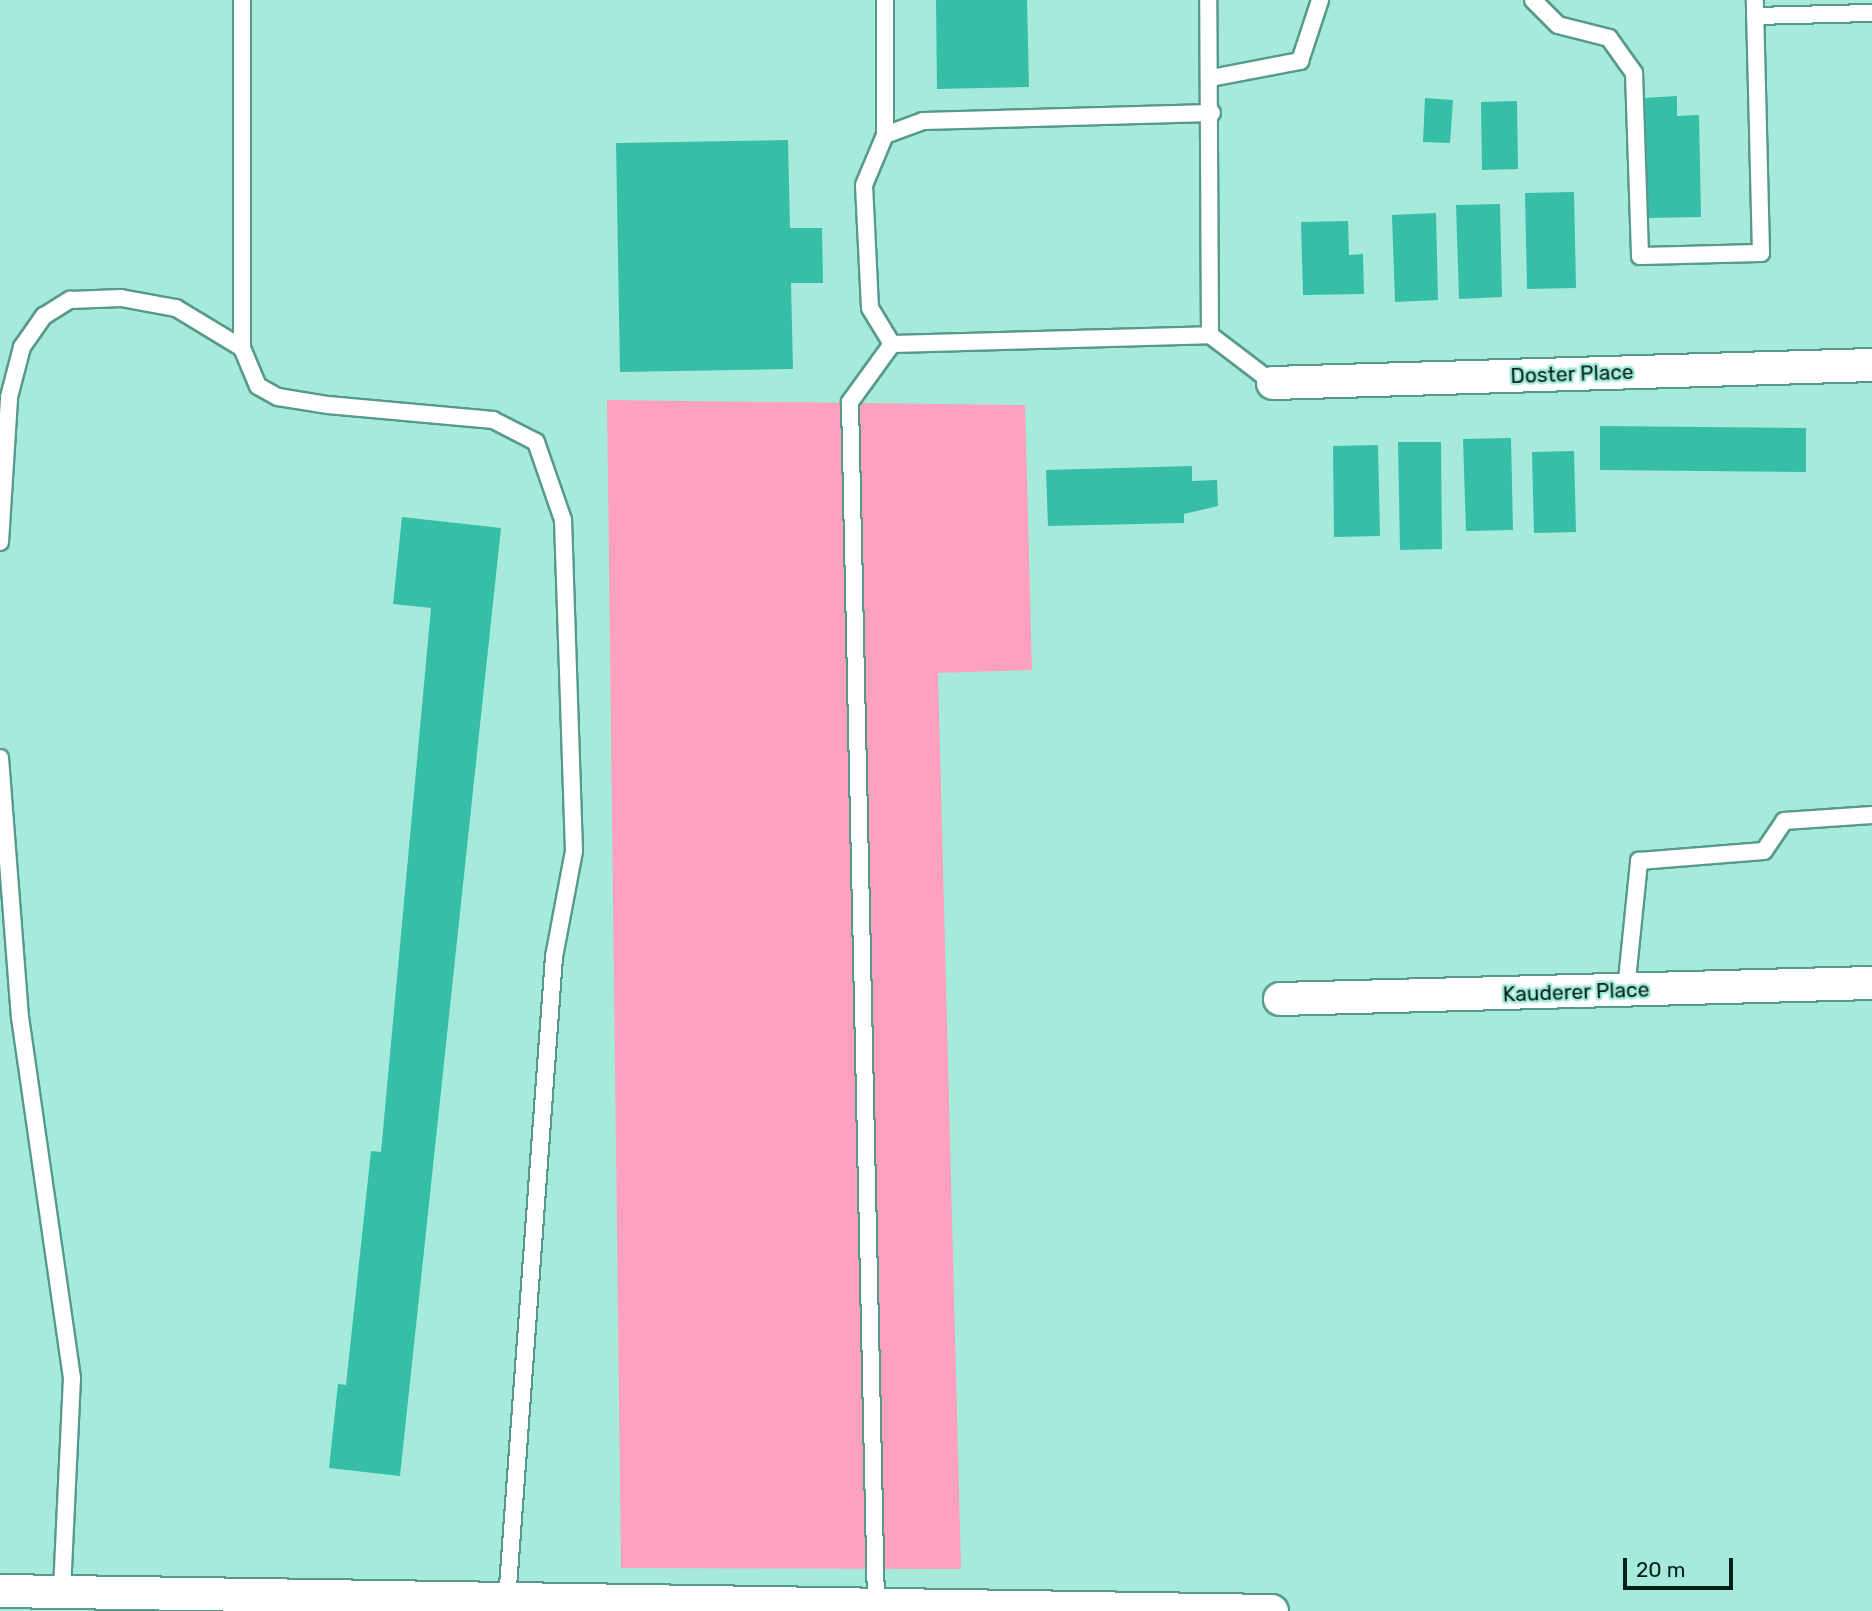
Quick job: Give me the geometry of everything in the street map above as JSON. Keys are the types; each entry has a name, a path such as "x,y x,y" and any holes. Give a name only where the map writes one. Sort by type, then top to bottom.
{"street":[{"name":"Doster Place","path":"1273,383 1872,365"},
{"name":"Kauderer Place","path":"1280,999 1872,984"},
{"path":"0,1591 62,1592 122,1602 372,1604 507,1600 1272,1611"}],"lane":[{"path":"242,0 242,348 258,386 278,397 493,420 537,442 563,520 574,852 554,957 507,1600"},
{"path":"885,0 886,135 864,185 870,308 892,344"},
{"path":"1208,0 1212,113 1210,335"},
{"path":"1211,78 1300,61 1320,0"},
{"path":"1533,0 1558,25 1609,38 1634,73 1640,256 1761,253 1755,8 1872,13"},
{"path":"886,135 923,121 1212,113"},
{"path":"0,542 9,397 22,347 44,316 70,300 121,298 176,308 242,348"},
{"path":"892,344 1210,335 1273,383"},
{"path":"876,1604 850,402 892,344"},
{"path":"0,758 20,1017 72,1378 62,1592"},
{"path":"1626,990 1639,861 1764,852 1784,821 1872,816"}],"shaded area":[{"path":"607,400 1025,405 1032,670 938,673 961,1569 621,1568"}],"building":[{"path":"936,0 1027,0 1029,87 937,89"},
{"path":"1677,96 1677,116 1699,115 1701,217 1646,218 1644,98"},
{"path":"1425,98 1453,100 1450,143 1423,142"},
{"path":"1517,101 1518,169 1482,170 1481,102"},
{"path":"788,140 790,228 822,228 823,283 791,283 793,369 620,372 616,143"},
{"path":"1574,192 1576,288 1527,289 1525,193"},
{"path":"1500,204 1502,297 1459,299 1456,205"},
{"path":"1436,213 1438,300 1395,302 1392,215"},
{"path":"1348,221 1349,255 1363,254 1364,294 1303,295 1301,222"},
{"path":"1600,426 1806,428 1806,472 1600,470"},
{"path":"1511,438 1513,530 1466,531 1463,439"},
{"path":"1398,442 1441,442 1442,549 1400,550"},
{"path":"1378,445 1380,536 1334,537 1333,446"},
{"path":"1574,451 1576,532 1534,533 1532,452"},
{"path":"1192,466 1192,481 1217,480 1218,506 1184,514 1184,523 1048,526 1046,470"},
{"path":"402,517 501,528 400,1476 329,1468 338,1384 346,1385 371,1151 381,1152 431,608 393,604"}]}
